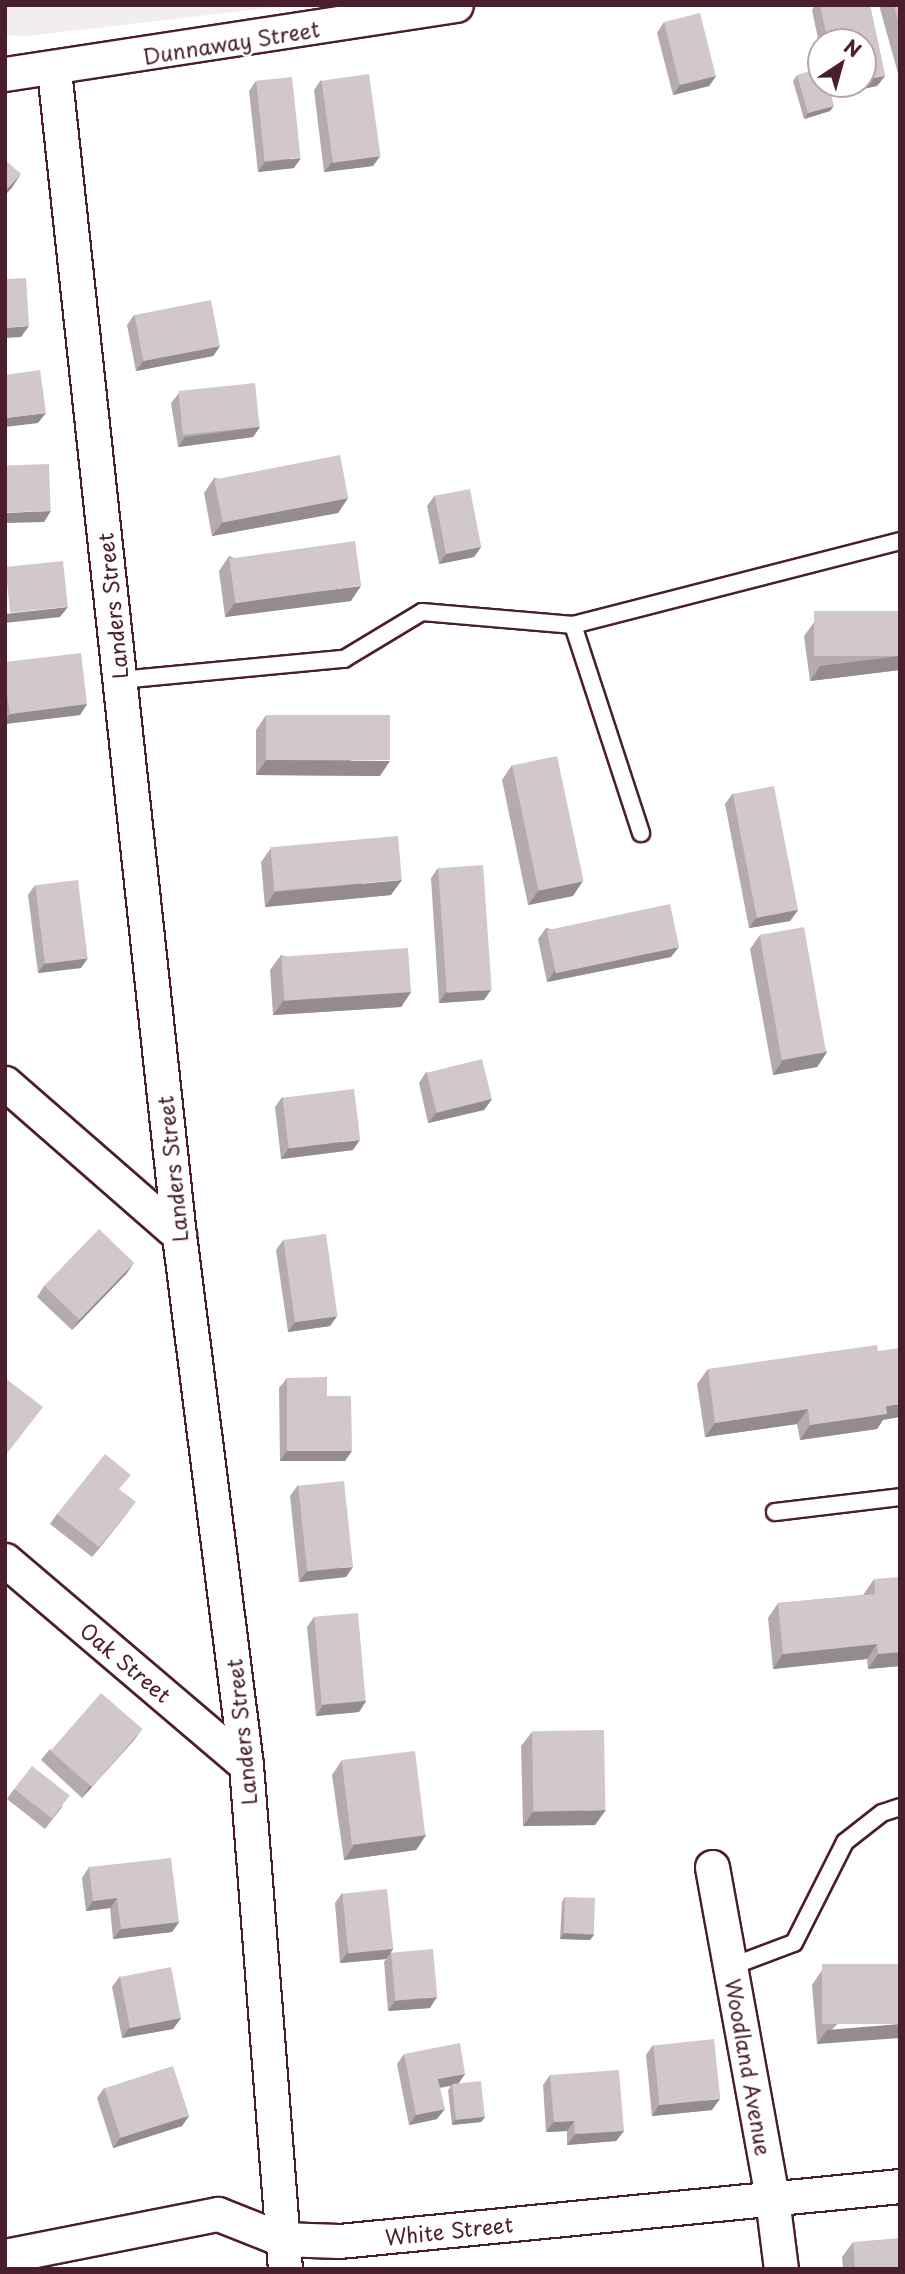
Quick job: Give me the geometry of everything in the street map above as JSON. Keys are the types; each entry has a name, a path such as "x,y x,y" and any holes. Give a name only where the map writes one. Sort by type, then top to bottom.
{"street":[{"name":"Dunnaway Street","path":"5,74 54,70 456,5"},
{"name":"Landers Street","path":"54,70 179,1235 246,1765 283,2254"},
{"path":"5,1083 179,1235"},
{"name":"Oak Street","path":"5,1560 246,1765"},
{"name":"Woodland Avenue","path":"712,1867 772,2198 780,2269"},
{"name":"White Street","path":"5,2256 218,2214 283,2254 339,2241 900,2186"}],"lane":[{"path":"120,680 344,659 422,612 573,625 900,541"},
{"path":"573,625 641,833"},
{"path":"775,1512 900,1497"},
{"path":"730,1967 794,1943 845,1842 882,1813 900,1807"}],"shaded area":[{"path":"5,5 294,5 28,36 5,35"}],"building":[{"path":"820,5 870,5 875,28 825,28"},
{"path":"894,5 900,5 900,28"},
{"path":"700,13 716,76 680,85 664,22"},
{"path":"877,38 885,76 877,77"},
{"path":"807,72 807,98 832,98 834,106 808,113 797,75"},
{"path":"369,74 381,156 333,163 321,81"},
{"path":"292,77 300,158 265,161 256,81"},
{"path":"5,160 21,174 5,191"},
{"path":"26,278 29,326 5,328 5,279"},
{"path":"211,300 220,346 143,361 134,315"},
{"path":"40,370 46,413 5,418 5,375"},
{"path":"255,383 260,427 183,435 178,391"},
{"path":"340,455 348,498 223,523 214,479"},
{"path":"49,464 51,511 7,513 5,466"},
{"path":"470,489 481,547 446,554 435,496"},
{"path":"355,541 361,586 235,603 229,559"},
{"path":"63,561 68,607 10,613 5,567"},
{"path":"814,611 900,611 900,656 814,656"},
{"path":"81,653 87,704 10,714 5,662"},
{"path":"266,715 390,715 390,760 266,760"},
{"path":"557,756 584,881 539,891 512,766"},
{"path":"774,786 798,910 757,918 733,794"},
{"path":"398,836 402,880 274,891 270,847"},
{"path":"483,865 492,990 447,993 438,868"},
{"path":"78,880 88,958 45,964 35,885"},
{"path":"670,904 679,947 556,973 547,930"},
{"path":"804,927 826,1052 782,1060 760,935"},
{"path":"408,948 411,992 284,1001 281,957"},
{"path":"482,1059 492,1099 437,1113 427,1073"},
{"path":"354,1089 360,1140 289,1148 283,1098"},
{"path":"99,1229 134,1263 79,1320 44,1286"},
{"path":"326,1234 338,1316 295,1322 283,1240"},
{"path":"877,1345 878,1351 900,1348 900,1404 886,1406 887,1414 810,1425 808,1409 715,1423 708,1369"},
{"path":"327,1377 327,1396 351,1396 352,1451 287,1451 287,1378"},
{"path":"5,1378 43,1407 5,1456"},
{"path":"105,1454 131,1475 119,1489 136,1502 99,1547 57,1514"},
{"path":"344,1481 353,1567 307,1571 298,1486"},
{"path":"900,1577 900,1652 878,1654 877,1644 783,1654 778,1603 875,1594 874,1579"},
{"path":"358,1613 366,1701 322,1704 314,1617"},
{"path":"101,1693 143,1729 92,1787 50,1751"},
{"path":"604,1730 605,1810 533,1811 532,1731"},
{"path":"415,1751 425,1835 352,1844 342,1760"},
{"path":"32,1766 70,1796 52,1818 14,1789"},
{"path":"171,1858 179,1922 121,1929 117,1898 93,1901 89,1867"},
{"path":"387,1889 393,1949 349,1953 342,1894"},
{"path":"565,1897 595,1898 594,1934 564,1933"},
{"path":"433,1949 437,1997 395,2000 391,1953"},
{"path":"822,1964 900,1964 900,2024 822,2024"},
{"path":"171,1967 181,2018 130,2028 120,1977"},
{"path":"714,2039 720,2099 660,2105 653,2045"},
{"path":"460,2043 465,2074 438,2079 445,2109 416,2115 404,2054"},
{"path":"173,2066 189,2115 121,2138 105,2088"},
{"path":"619,2070 624,2131 575,2134 574,2121 554,2122 550,2075"},
{"path":"481,2081 485,2117 456,2120 452,2084"},
{"path":"900,2238 900,2269 855,2269 853,2242"}]}
